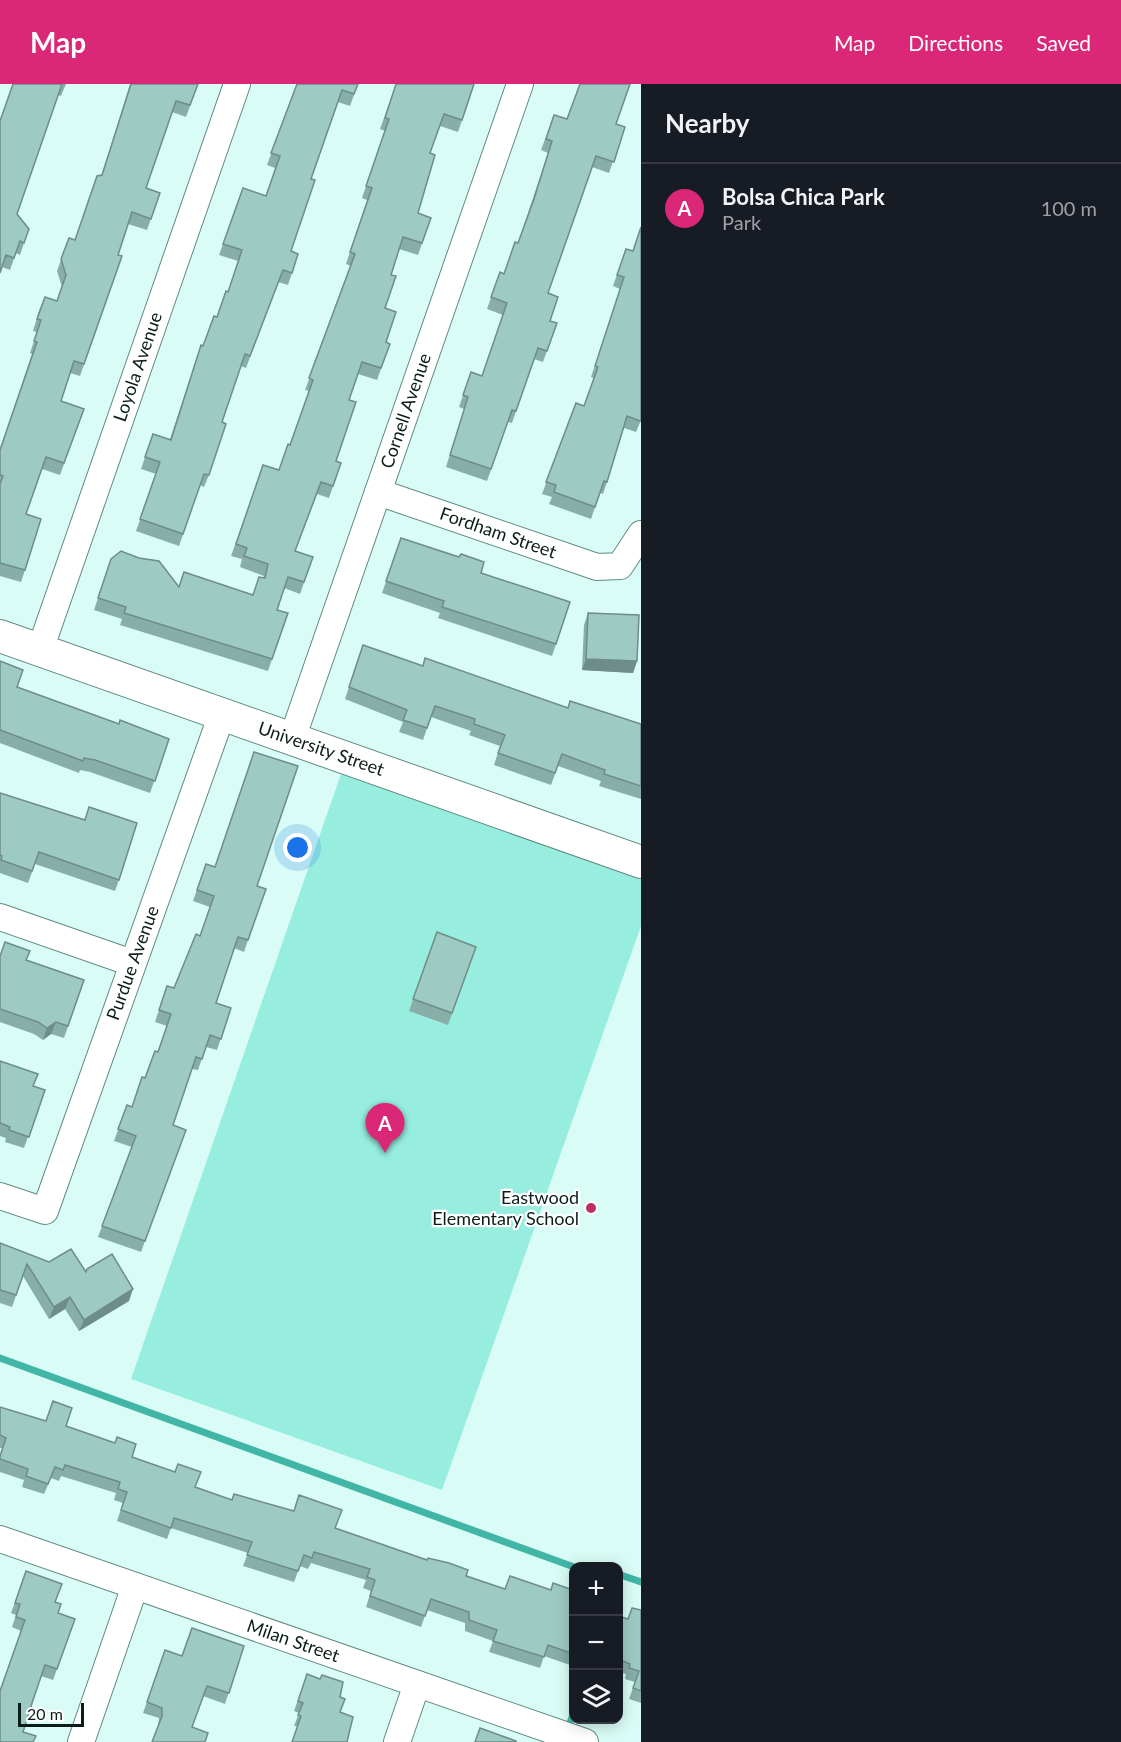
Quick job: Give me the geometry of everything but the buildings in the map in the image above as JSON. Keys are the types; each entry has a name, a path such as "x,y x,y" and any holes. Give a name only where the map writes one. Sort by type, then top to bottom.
{"street":[{"name":"Loyola Avenue","path":"40,650 237,84"},
{"name":"Cornell Avenue","path":"292,739 520,84"},
{"name":"Fordham Street","path":"378,492 597,567 620,566 641,534"},
{"name":"University Street","path":"0,636 641,862"},
{"name":"Purdue Avenue","path":"0,1196 45,1211 222,714"},
{"path":"0,916 132,963"},
{"name":"Milan Street","path":"0,1539 585,1742"},
{"path":"81,1742 135,1586"},
{"path":"397,1742 417,1684"}],"green space":[{"path":"342,771 641,876 641,926 442,1490 131,1379"}],"waterway":[{"path":"0,1358 569,1565"},
{"path":"623,1576 641,1582"},
{"path":"567,1731 570,1724"}],"place":[{"name":"Bolsa Chica Park","path":"385,1153"},
{"name":"Eastwood Elementary School","path":"591,1208"}]}
